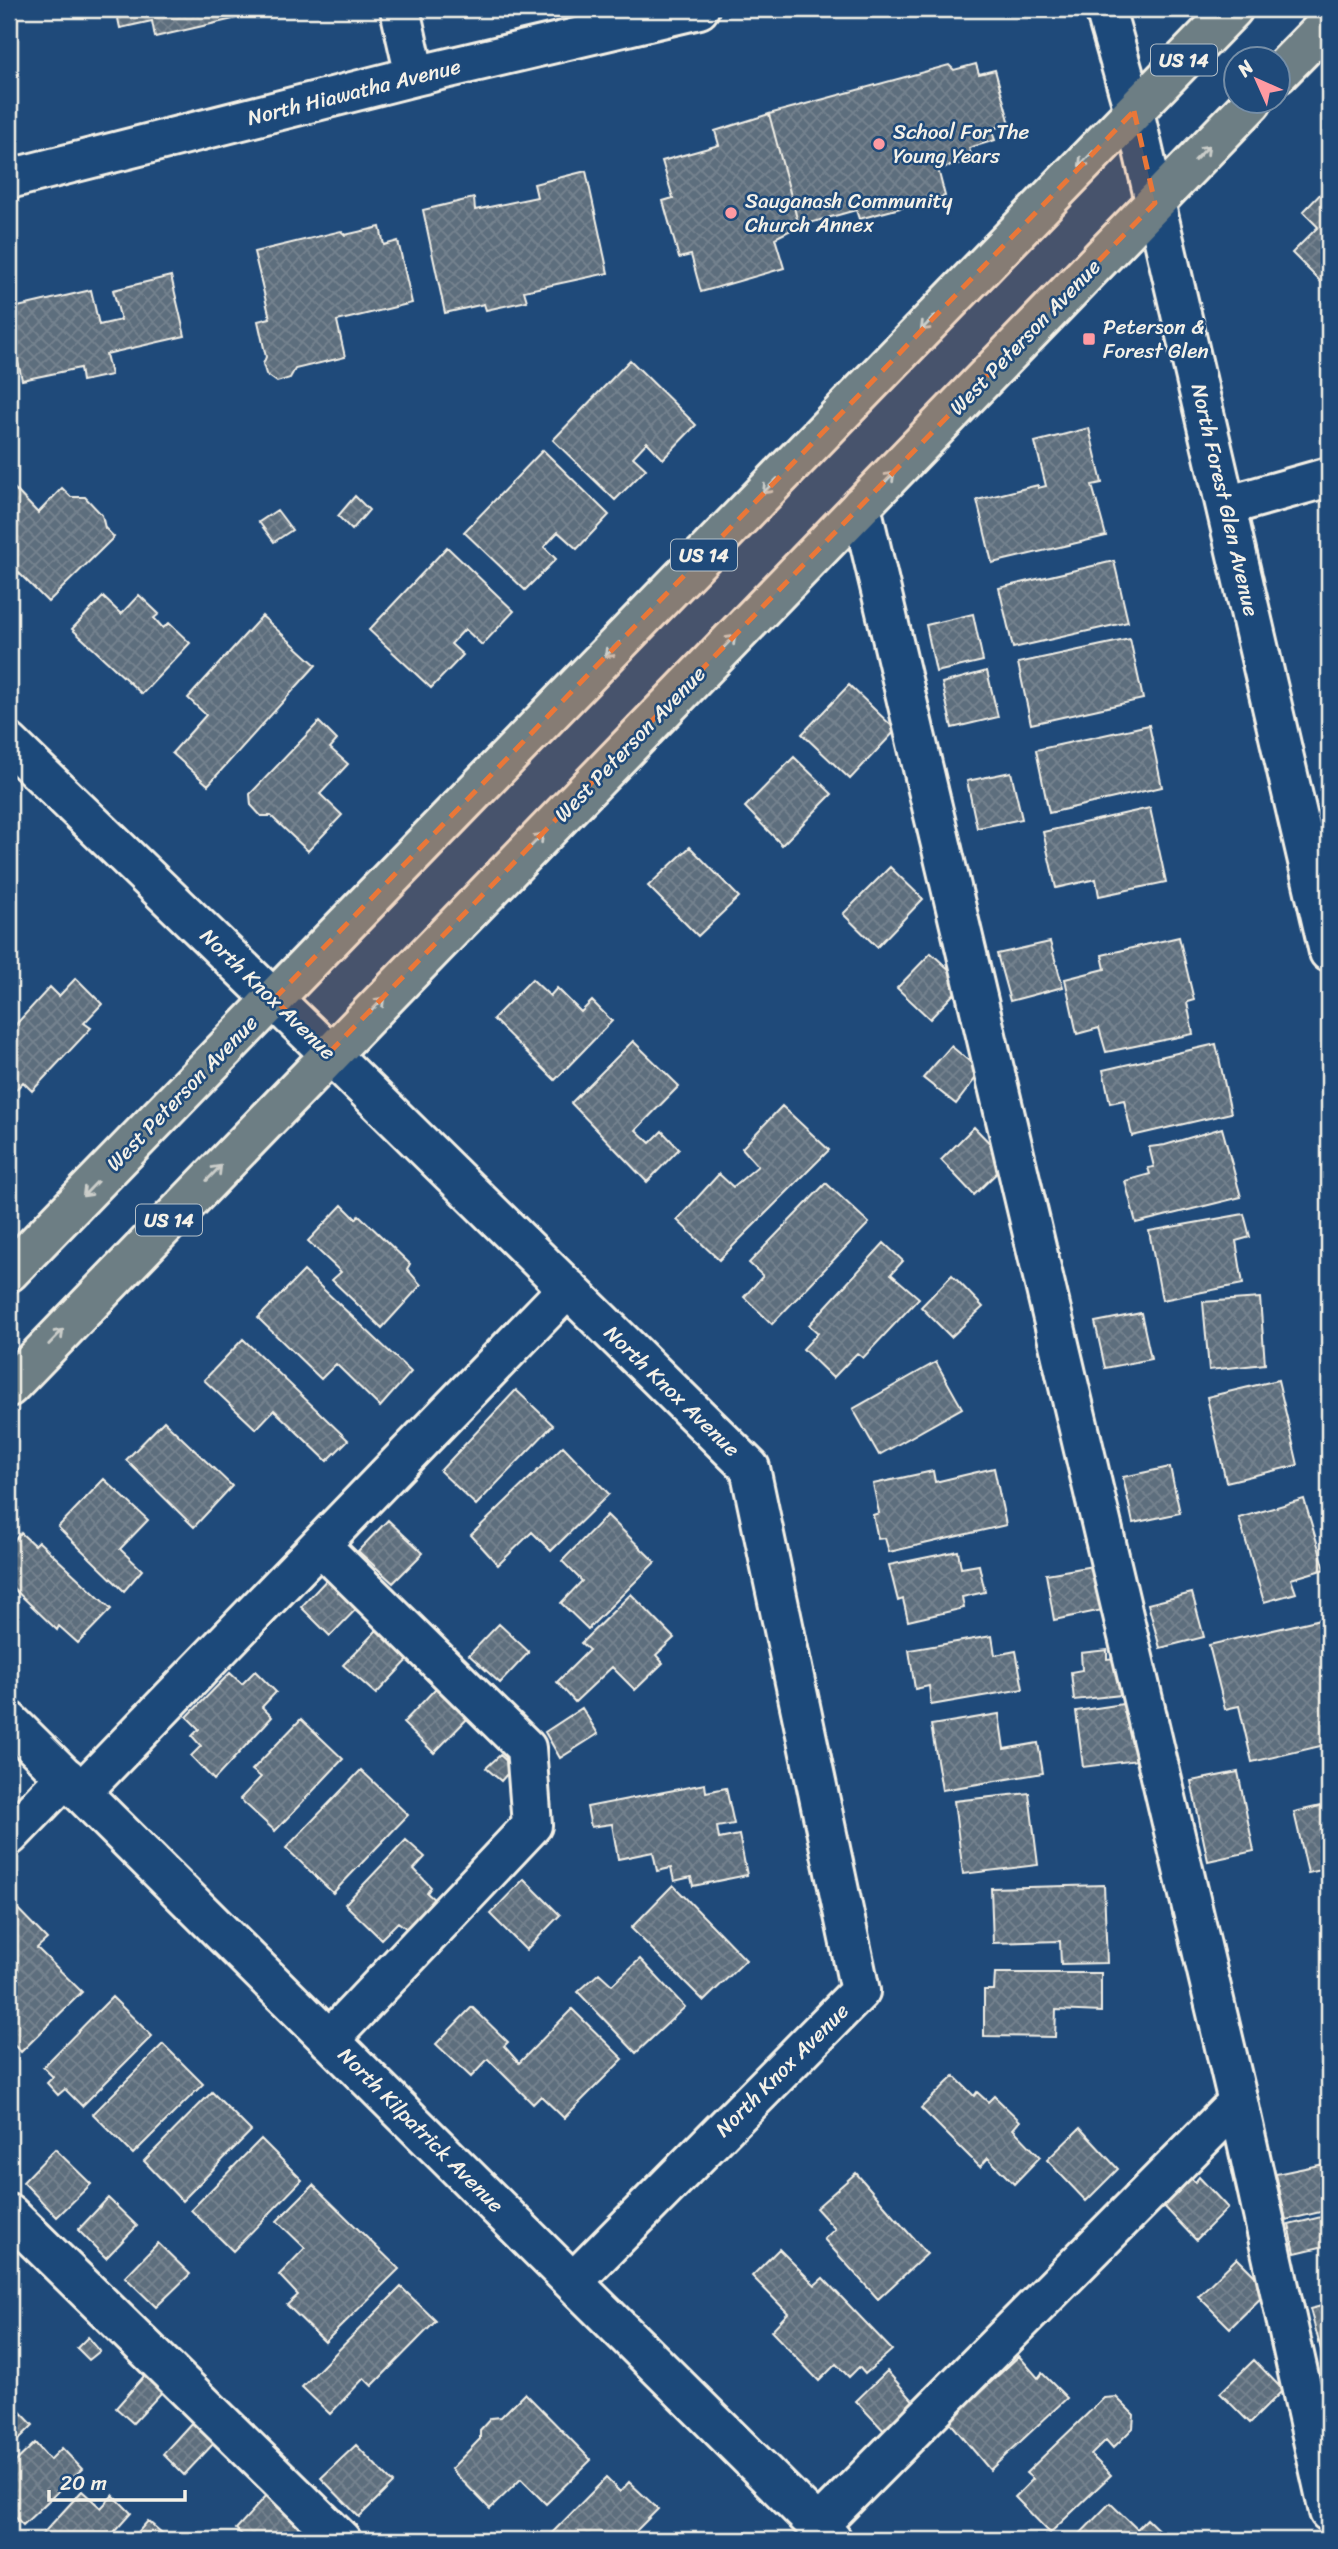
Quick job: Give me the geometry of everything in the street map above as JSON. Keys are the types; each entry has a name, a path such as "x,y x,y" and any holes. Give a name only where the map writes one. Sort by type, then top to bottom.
{"main road":[{"name":"West Peterson Avenue","path":"9,1272 1233,9"},
{"path":"1292,60 1329,22"},
{"name":"West Peterson Avenue","path":"9,1387 329,1053 1239,116"}],"street":[{"path":"400,9 415,76"},
{"name":"North Hiawatha Avenue","path":"9,179 415,76 699,9"},
{"name":"North Forest Glen Avenue","path":"1105,9 1134,111 1329,952"},
{"path":"1226,506 1329,477"},
{"path":"861,506 1238,2102 1329,2512"},
{"name":"North Knox Avenue","path":"9,743 274,999 750,1468 860,1991 573,2282"},
{"path":"9,1836 74,1785 320,1545 568,1289"},
{"path":"320,1545 526,1748 533,1825 329,2040"},
{"name":"North Kilpatrick Avenue","path":"9,1721 825,2533"},
{"path":"825,2533 1238,2102"},
{"path":"9,2214 341,2540"}],"highlighted area":[{"path":"1134,111 1155,203 329,1053 274,999"}],"building":[{"path":"116,9 240,9 242,17 155,37 152,21 120,28"},
{"name":"School For The Young Years","path":"976,64 979,74 995,70 1010,124 991,129 995,140 969,148 973,160 938,169 945,196 859,219 856,210 799,226 769,114 949,65 954,70"},
{"name":"Sauganash Community Church Annex","path":"769,114 799,226 775,238 784,268 701,292 691,255 679,258 663,201 673,198 662,161 719,145 715,131"},
{"path":"586,171 608,273 524,291 527,301 486,310 484,304 445,313 423,210 474,198 475,210 537,197 534,184"},
{"path":"1329,185 1329,273 1321,282 1292,253 1318,227 1303,212"},
{"path":"380,227 384,245 398,241 412,303 337,321 345,357 295,369 290,378 277,382 266,374 263,364 266,357 258,321 270,318 254,252 341,231 345,235"},
{"path":"171,276 185,336 106,354 111,375 82,381 80,368 22,380 9,321 9,309 91,290 99,325 121,320 113,290"},
{"path":"630,360 696,425 663,459 647,442 633,457 646,469 615,500 553,440"},
{"path":"1089,428 1102,483 1092,485 1106,536 992,563 977,500 1038,485 1038,488 1046,486 1035,442"},
{"path":"543,450 609,515 577,549 558,532 544,547 556,559 525,590 464,532"},
{"path":"13,487 38,513 62,488 71,497 85,497 102,515 105,528 114,537 48,602 9,563 9,490"},
{"path":"355,496 369,510 352,530 338,516"},
{"path":"277,510 292,530 274,542 259,522"},
{"path":"447,547 514,611 482,645 465,629 451,644 463,655 431,688 369,630"},
{"path":"1114,561 1128,622 1013,648 999,588"},
{"path":"139,595 159,614 154,618 163,628 169,623 190,643 142,694 72,629 103,597 121,614"},
{"path":"973,614 983,661 936,672 926,625"},
{"path":"262,616 316,665 208,785 172,753 206,715 188,698"},
{"path":"1130,639 1143,699 1031,724 1018,663"},
{"path":"987,671 998,717 952,728 942,683"},
{"path":"849,685 896,730 850,779 802,734"},
{"path":"319,722 337,740 330,748 348,764 320,794 342,815 308,851 271,816 261,816 251,805 250,794"},
{"path":"1149,725 1162,787 1049,813 1036,750"},
{"path":"794,757 832,794 782,845 745,807"},
{"path":"1011,772 1022,819 977,828 967,781"},
{"path":"1150,808 1166,882 1099,896 1096,879 1056,888 1043,832"},
{"path":"690,847 739,897 698,936 648,886"},
{"path":"890,867 923,899 877,947 843,914"},
{"path":"1179,937 1194,1000 1187,1002 1193,1034 1106,1052 1099,1028 1077,1034 1065,979 1105,969 1102,955"},
{"path":"1050,942 1063,987 1010,1001 997,954"},
{"path":"931,953 964,983 930,1019 897,988"},
{"path":"76,978 102,1004 84,1023 91,1028 32,1091 23,1082 9,1097 9,1032 50,987 59,996"},
{"path":"532,979 550,996 557,988 581,1012 592,1001 612,1021 555,1080 493,1019"},
{"path":"633,1041 679,1086 636,1130 650,1143 662,1131 679,1149 647,1182 571,1103"},
{"path":"1216,1044 1231,1113 1132,1136 1124,1100 1110,1103 1103,1070"},
{"path":"951,1046 981,1071 956,1104 923,1078"},
{"path":"782,1106 829,1150 719,1260 677,1220 719,1174 733,1187 758,1166 742,1148"},
{"path":"974,1127 1008,1162 974,1195 941,1160"},
{"path":"1222,1128 1241,1197 1136,1223 1125,1181 1150,1174 1148,1168 1154,1167 1149,1147"},
{"path":"826,1183 869,1223 772,1324 744,1297 763,1276 749,1263"},
{"path":"342,1205 356,1219 359,1215 410,1264 407,1269 421,1285 382,1328 332,1280 341,1272 308,1241"},
{"path":"1244,1214 1250,1237 1236,1241 1243,1284 1162,1300 1149,1231"},
{"path":"884,1243 903,1261 891,1274 919,1298 863,1358 857,1353 833,1378 803,1349 818,1333 809,1325"},
{"path":"304,1271 411,1372 380,1407 336,1364 321,1379 258,1318"},
{"path":"952,1275 983,1307 951,1337 921,1307"},
{"path":"1260,1298 1265,1364 1209,1370 1203,1302"},
{"path":"1141,1313 1151,1359 1105,1368 1095,1322"},
{"path":"243,1339 348,1440 327,1461 274,1410 256,1429 204,1380"},
{"path":"936,1362 962,1408 879,1455 853,1409"},
{"path":"1278,1380 1298,1465 1226,1482 1207,1397"},
{"path":"516,1390 553,1425 476,1505 440,1471"},
{"path":"164,1421 232,1486 194,1527 126,1460"},
{"path":"563,1446 609,1494 551,1551 532,1532 498,1565 471,1535"},
{"path":"1170,1467 1180,1513 1133,1523 1123,1477"},
{"path":"994,1468 1006,1525 889,1552 885,1538 878,1539 873,1515 879,1513 873,1484 933,1471 935,1482"},
{"path":"104,1479 148,1520 120,1549 142,1570 124,1591 58,1527"},
{"path":"1304,1499 1325,1569 1291,1579 1296,1593 1264,1602 1239,1518"},
{"path":"607,1515 655,1562 588,1629 561,1603 582,1581 562,1561"},
{"path":"388,1520 423,1553 393,1583 358,1551"},
{"path":"21,1533 34,1545 38,1541 111,1609 78,1643 59,1626 57,1630 9,1584 9,1546"},
{"path":"958,1551 961,1568 979,1565 985,1592 962,1597 964,1608 908,1621 903,1599 898,1601 889,1565"},
{"path":"1099,1565 1107,1609 1054,1620 1046,1574"},
{"path":"332,1574 362,1603 330,1636 301,1607"},
{"path":"1192,1593 1204,1637 1160,1648 1148,1604"},
{"path":"631,1594 674,1638 656,1655 663,1663 635,1690 612,1667 575,1702 557,1682 589,1650 581,1643"},
{"path":"1329,1617 1329,1744 1252,1762 1239,1706 1225,1709 1209,1645"},
{"path":"499,1624 529,1652 500,1683 469,1655"},
{"path":"377,1630 408,1660 376,1694 343,1665"},
{"path":"992,1636 995,1655 1016,1651 1023,1689 931,1705 929,1686 915,1689 909,1650"},
{"path":"1107,1650 1107,1659 1116,1658 1121,1695 1074,1700 1071,1672 1082,1670 1081,1653"},
{"path":"255,1671 276,1692 262,1707 272,1717 214,1780 191,1756 201,1746 192,1736 199,1729 187,1717 230,1673 242,1684"},
{"path":"437,1687 469,1717 434,1753 403,1723"},
{"path":"1130,1703 1138,1760 1083,1767 1076,1711"},
{"path":"582,1708 598,1734 560,1758 545,1732"},
{"path":"999,1714 1004,1749 1038,1743 1043,1773 942,1790 931,1725"},
{"path":"301,1719 343,1759 275,1831 240,1799 261,1777 252,1770"},
{"path":"500,1755 513,1767 501,1781 486,1768"},
{"path":"361,1770 408,1815 333,1893 286,1848"},
{"path":"1238,1772 1254,1851 1208,1861 1191,1781"},
{"path":"705,1784 706,1792 726,1788 734,1824 717,1827 719,1839 739,1835 747,1875 693,1886 691,1877 674,1881 671,1868 657,1871 653,1852 618,1859 612,1824 591,1827 587,1807"},
{"path":"1029,1793 1038,1865 963,1874 954,1801"},
{"path":"1329,1804 1328,1905 1321,1870 1308,1873 1294,1812"},
{"path":"406,1840 425,1857 414,1869 431,1887 427,1893 435,1900 408,1930 398,1922 381,1939 345,1904"},
{"path":"524,1879 560,1915 526,1950 490,1914"},
{"path":"673,1885 746,1960 704,2001 631,1928"},
{"path":"1104,1885 1107,1963 1061,1964 1060,1941 993,1943 991,1888"},
{"path":"9,1900 47,1939 37,1948 82,1992 21,2052 15,2046 9,2052"},
{"path":"640,1959 685,2007 636,2053 578,1992 599,1973 612,1985"},
{"path":"995,1973 1101,1973 1101,2012 1056,2010 1055,2037 984,2036 984,1990 994,1990"},
{"path":"112,1997 152,2036 82,2106 65,2089 58,2095 47,2083 53,2077 43,2067"},
{"path":"472,2007 508,2042 504,2046 519,2063 572,2009 623,2059 564,2118 541,2096 533,2104 488,2059 471,2077 436,2044"},
{"path":"163,2044 203,2084 133,2154 93,2114"},
{"path":"954,2076 974,2096 977,2092 988,2102 994,2096 1020,2121 1013,2129 1040,2157 1014,2184 988,2158 980,2167 921,2108"},
{"path":"212,2092 251,2131 182,2201 144,2161"},
{"path":"1080,2128 1118,2169 1086,2201 1047,2160"},
{"path":"261,2139 302,2180 233,2251 191,2210"},
{"path":"55,2149 91,2184 57,2217 23,2182"},
{"path":"1324,2164 1329,2189 1329,2210 1286,2220 1276,2174"},
{"path":"856,2173 927,2254 878,2299 824,2239 835,2229 816,2208"},
{"path":"1187,2175 1195,2182 1199,2177 1228,2208 1196,2240 1160,2202"},
{"path":"313,2185 399,2269 325,2342 287,2305 298,2295 279,2275 305,2248 277,2221"},
{"path":"108,2198 137,2226 106,2258 78,2230"},
{"path":"1329,2215 1329,2245 1295,2253 1289,2225"},
{"path":"158,2243 190,2274 156,2307 125,2277"},
{"path":"779,2249 815,2285 823,2278 892,2350 865,2374 859,2367 849,2377 836,2364 819,2381 771,2331 788,2313 752,2276"},
{"path":"1237,2258 1269,2290 1230,2328 1198,2296"},
{"path":"401,2287 436,2321 372,2386 364,2378 330,2414 302,2387"},
{"path":"1329,2304 1329,2356 1323,2357 1310,2309"},
{"path":"88,2337 100,2351 89,2360 77,2348"},
{"path":"1019,2356 1038,2378 1042,2373 1067,2398 990,2470 949,2421"},
{"path":"1254,2360 1283,2390 1250,2423 1220,2393"},
{"path":"887,2371 917,2405 886,2433 856,2401"},
{"path":"145,2375 162,2392 133,2423 116,2408"},
{"path":"525,2393 591,2460 546,2504 521,2479 490,2509 451,2469 480,2439 480,2430 491,2418 501,2417"},
{"path":"1116,2397 1134,2415 1133,2428 1113,2448 1106,2440 1091,2455 1111,2475 1050,2533 1015,2497 1033,2479 1026,2473 1104,2398"},
{"path":"10,2401 33,2425 9,2449 9,2403"},
{"path":"193,2421 215,2442 184,2475 163,2454"},
{"path":"35,2443 50,2460 62,2448 82,2469 23,2525 9,2510 9,2468"},
{"path":"356,2445 393,2483 359,2517 321,2478"},
{"path":"606,2478 620,2492 629,2482 658,2509 627,2540 545,2540"},
{"path":"82,2491 101,2508 113,2495 131,2513 107,2540 37,2540"},
{"path":"268,2494 303,2529 292,2540 247,2540 236,2529"},
{"path":"1110,2503 1137,2529 1147,2519 1169,2540 1074,2540"},
{"path":"148,2521 170,2540 131,2540"}],"place":[{"name":"School For The Young Years","path":"879,144"},
{"name":"Sauganash Community Church Annex","path":"731,213"},
{"name":"Peterson & Forest Glen","path":"1089,339"}]}
